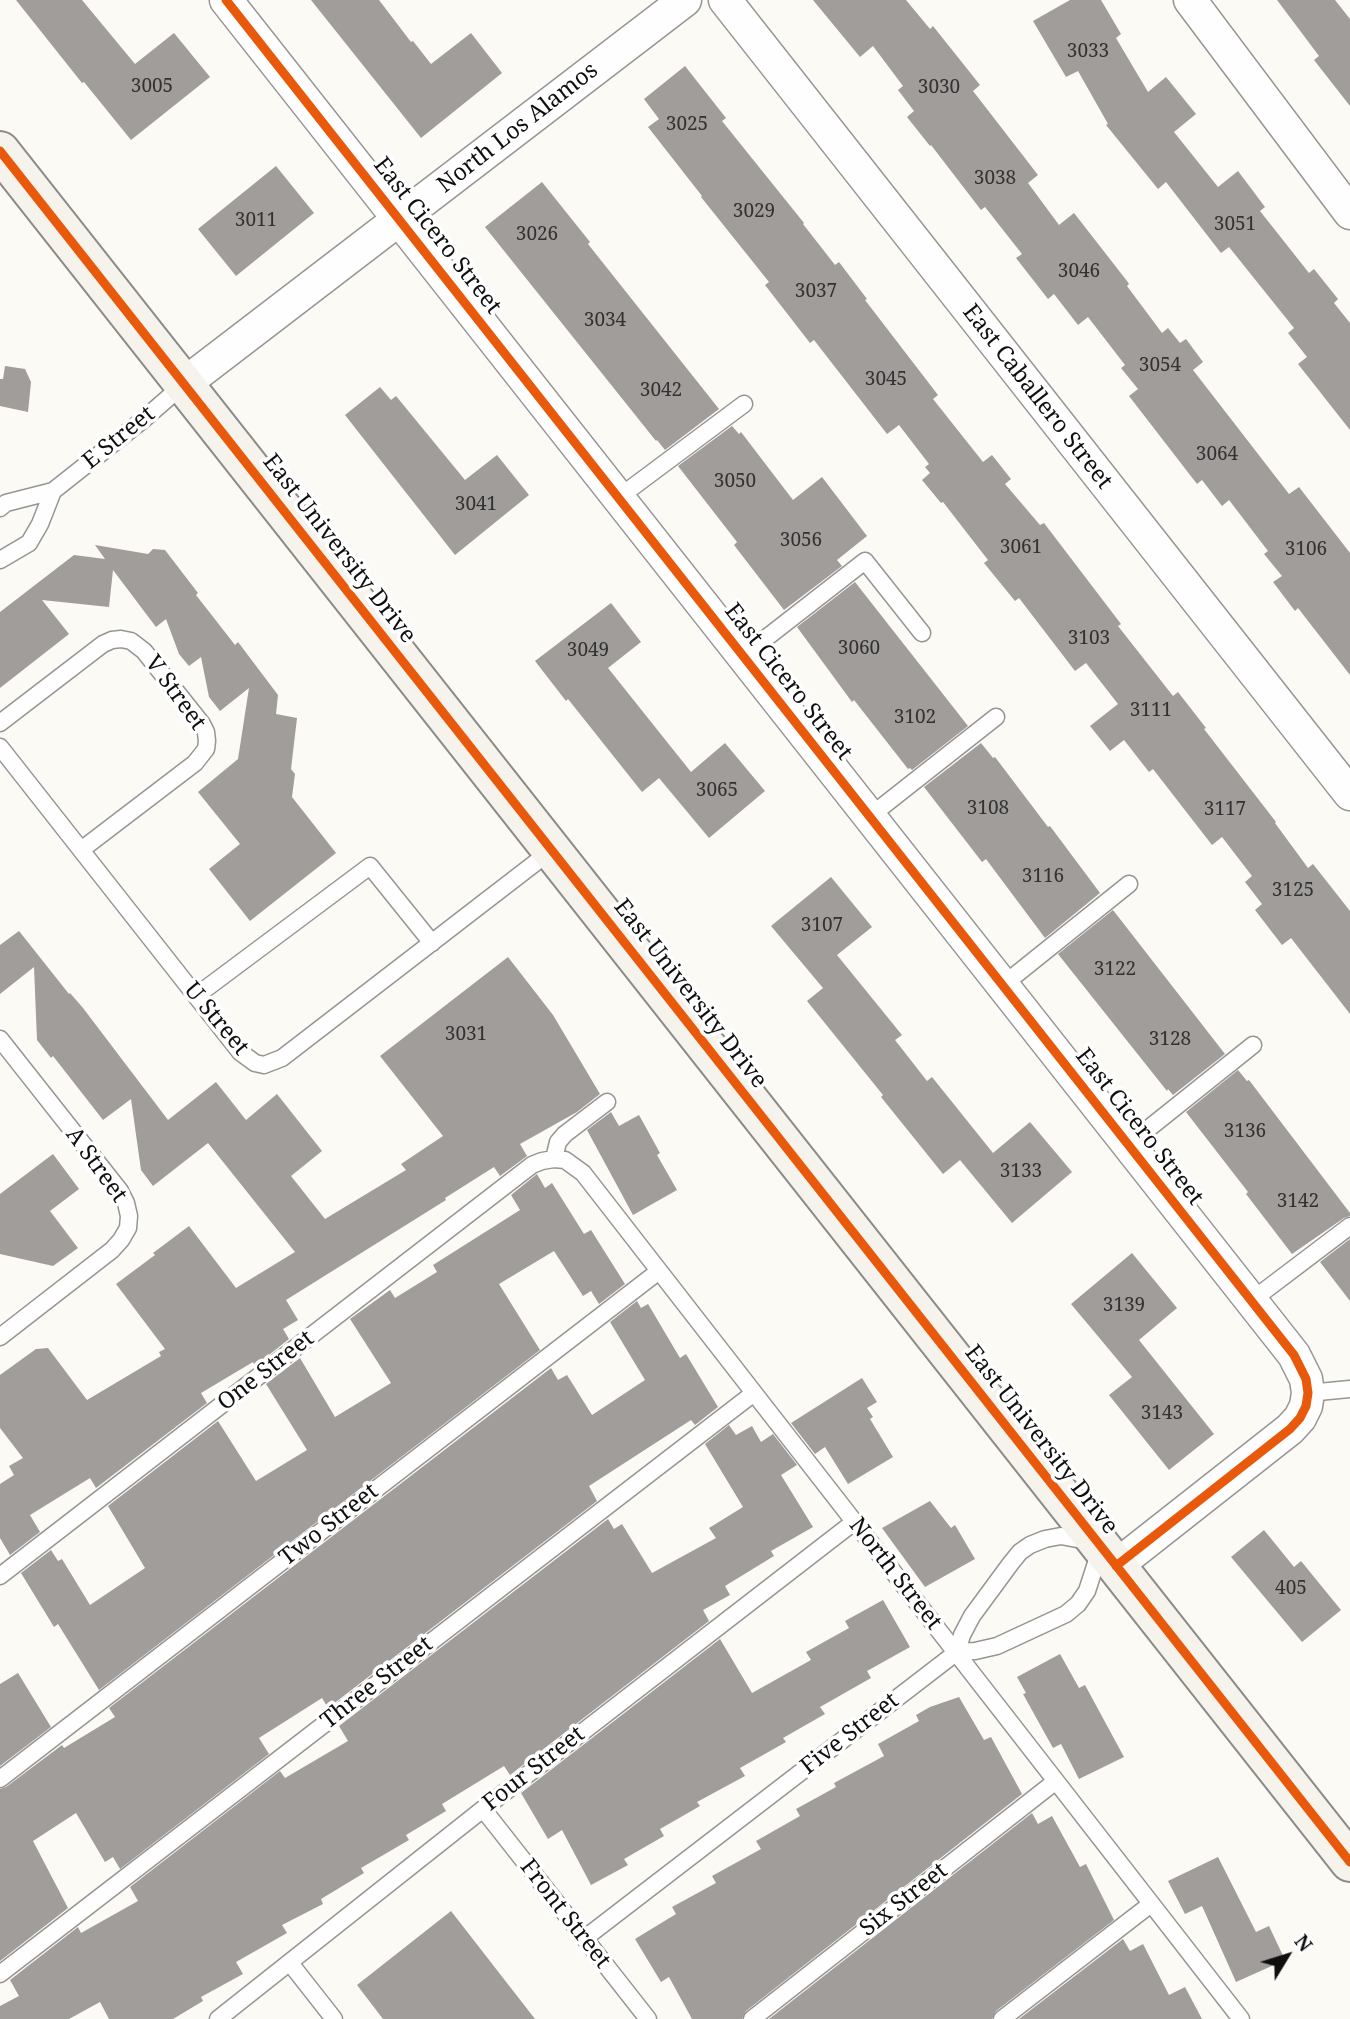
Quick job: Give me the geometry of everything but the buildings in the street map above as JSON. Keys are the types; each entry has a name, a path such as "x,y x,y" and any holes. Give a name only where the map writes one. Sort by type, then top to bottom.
{"main road":[{"name":"East University Drive","path":"0,151 1350,1862"}],"street":[{"name":"East Cicero Street","path":"226,0 1294,1355 1306,1379 1308,1393"},
{"name":"North Los Alamos","path":"184,384 685,0"},
{"name":"East Caballero Street","path":"724,0 1350,794"},
{"path":"1190,0 1350,213"},
{"path":"1107,1554 1290,1429 1300,1418 1308,1393"}],"lane":[{"name":"E Street","path":"0,508 6,503 53,491 184,384"},
{"path":"618,498 744,404"},
{"path":"0,560 29,543 53,491"},
{"path":"743,656 865,561 922,633"},
{"name":"V Street","path":"0,723 103,644 121,639 131,641 144,651 202,724 206,732 206,749 195,763 81,850"},
{"path":"869,817 996,717"},
{"name":"U Street","path":"0,747 240,1052 254,1063 264,1065 282,1058 552,850"},
{"path":"196,996 370,866 432,943"},
{"path":"1003,985 1129,884"},
{"name":"A Street","path":"0,1039 120,1191 130,1216 128,1228 112,1250 0,1337"},
{"path":"1128,1145 1253,1045"},
{"path":"554,1159 558,1142 607,1102"},
{"name":"One Street","path":"0,1576 532,1166 554,1159"},
{"name":"North Street","path":"554,1159 565,1160 583,1173 1241,2019"},
{"path":"1251,1301 1350,1226"},
{"name":"Two Street","path":"0,1779 659,1271"},
{"path":"1308,1393 1350,1389"},
{"name":"Three Street","path":"0,1974 754,1393"},
{"name":"Four Street","path":"218,2019 483,1809 854,1522"},
{"path":"1061,1536 1107,1554 1097,1560 1087,1591 1078,1604 1066,1614 996,1646 957,1652 972,1616 1011,1563 1030,1545 1061,1536"},
{"name":"Five Street","path":"585,1938 957,1652"},
{"name":"Six Street","path":"752,2019 1056,1781"},
{"name":"Front Street","path":"483,1809 648,2019"},
{"path":"1002,2019 1151,1904"},
{"path":"290,1963 334,2019"}],"cycle path":[{"path":"226,0 1294,1355 1306,1379 1308,1393 1300,1418 1290,1429 1116,1566"},
{"path":"0,151 1350,1862"}]}
